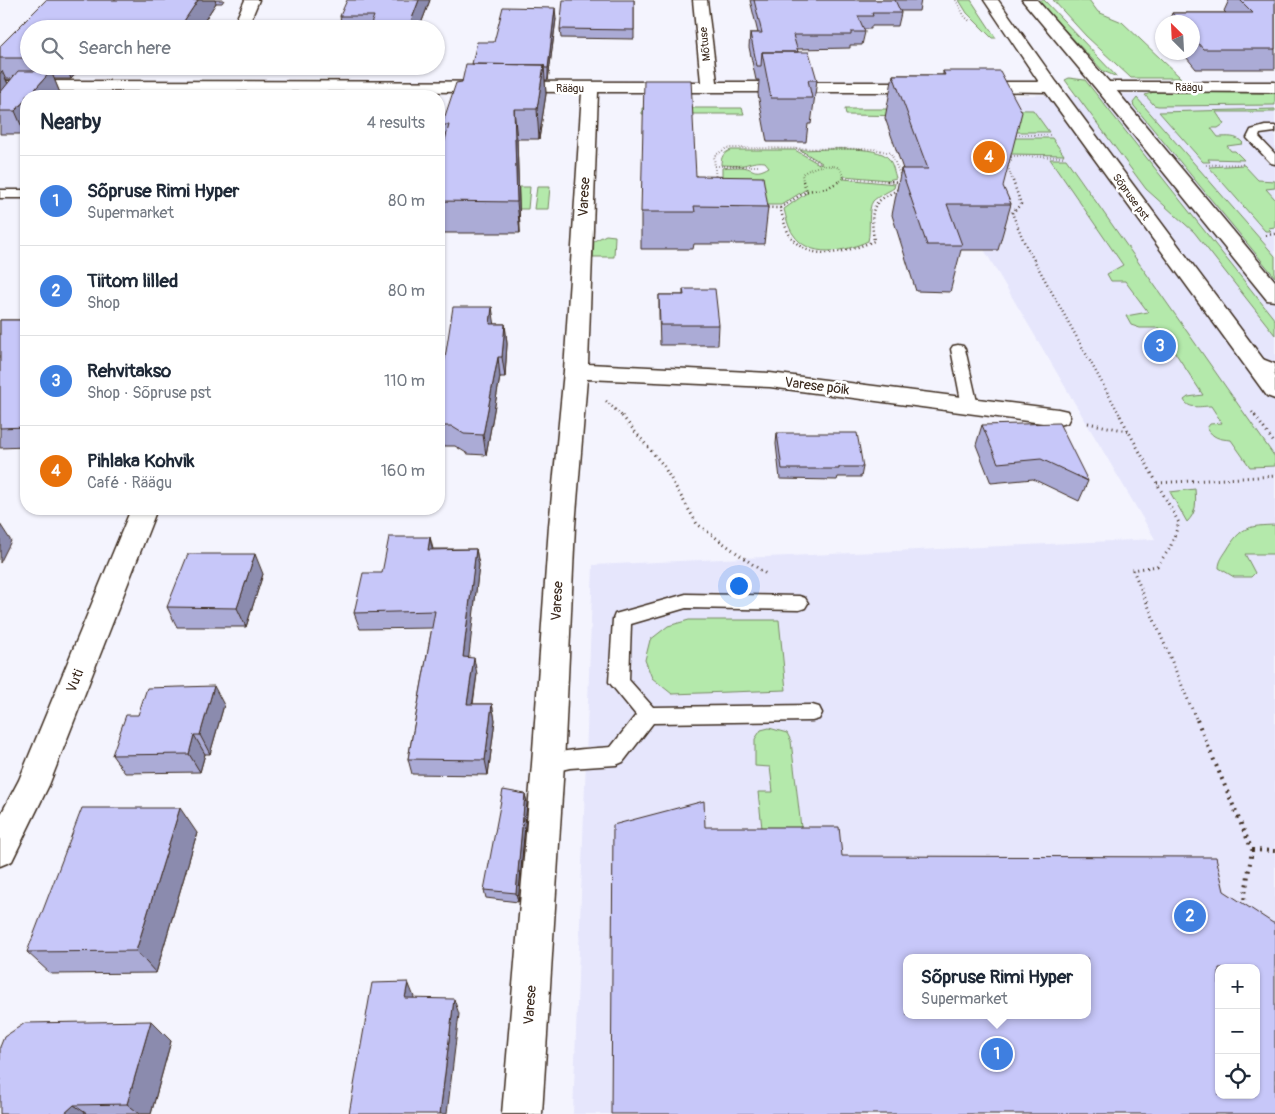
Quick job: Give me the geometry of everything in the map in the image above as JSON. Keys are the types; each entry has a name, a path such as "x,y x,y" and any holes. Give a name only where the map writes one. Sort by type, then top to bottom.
{"street":[{"path":"243,20 252,0"},
{"name":"Mõtuse","path":"700,0 710,88"},
{"name":"Sõpruse pst","path":"991,0 1051,87 1275,391"},
{"path":"1029,0 1104,87 1275,295"},
{"name":"Räägu","path":"58,90 243,80 310,90"},
{"name":"Räägu","path":"0,86 20,92"},
{"name":"Räägu","path":"445,90 1051,87"},
{"name":"Räägu","path":"1104,87 1275,87"},
{"name":"Varese","path":"522,1114 548,764 562,526 576,370 590,88"},
{"name":"Varese põik","path":"576,370 770,380 1058,417"},
{"name":"Vuti","path":"0,850 33,785 142,515"}],"lane":[{"path":"1275,129 1255,132 1253,138 1275,161"},
{"path":"0,194 20,194"},
{"path":"958,348 970,406"},
{"path":"1252,360 1275,369"},
{"path":"648,715 620,682 622,619 686,601 799,603"},
{"path":"648,715 812,713"},
{"path":"548,764 616,756 648,715"}],"path":[{"path":"1008,135 1057,135"},
{"path":"779,208 792,237 806,249 818,253 860,247 874,241 873,208 878,201 897,192 902,187 902,182 891,153 874,149 727,148 714,156 718,193 732,207 779,208 806,191 828,188 844,178 902,182"},
{"path":"796,148 821,164"},
{"path":"1007,149 1012,159 1007,164 1021,204 1012,213 1025,244 1179,523 1170,548 1157,566 1133,570 1252,850 1242,916"},
{"path":"1011,156 1072,157"},
{"path":"806,191 803,185 802,174 821,164 831,164 840,168 844,178"},
{"path":"1201,165 1246,164"},
{"path":"715,166 758,166"},
{"path":"1262,235 1275,234"},
{"path":"576,370 626,420 663,465 697,524 769,576"},
{"path":"1058,417 1129,432"},
{"path":"1157,483 1275,476"},
{"path":"1252,850 1275,851"}],"shaded area":[{"path":"1275,92 1275,1114 573,1114 593,565 1155,539 894,97"}],"green space":[{"path":"959,0 971,0 996,38 992,38 967,13"},
{"path":"1037,0 1044,0 1117,77 1103,71"},
{"path":"1053,0 1089,0 1098,12 1122,22 1155,53 1155,60 1162,60 1181,78 1131,78 1086,36"},
{"path":"1069,78 1085,80 1275,320 1275,335 1194,232 1146,189 1065,80"},
{"path":"1154,92 1275,93 1275,105 1158,106 1154,105 1145,95"},
{"path":"1137,98 1275,256 1275,277 1134,106 1133,103"},
{"path":"642,108 742,108 744,114 642,114"},
{"path":"845,109 918,109 921,116 846,115"},
{"path":"933,109 1033,110 1049,132 990,132"},
{"path":"1275,109 1275,112 1216,112 1224,124 1218,128 1211,128 1218,137 1240,140 1242,144 1227,146 1244,160 1208,159 1210,162 1203,162 1159,112"},
{"path":"1003,138 1052,138 1064,155 1011,154"},
{"path":"848,149 873,151 883,154 889,159 896,178 888,180 844,176 844,179 895,184 894,188 875,199 871,205 868,241 838,250 818,250 800,242 793,234 788,225 784,209 808,192 805,190 781,205 737,205 722,180 722,168 742,167 760,171 769,167 765,162 721,165 723,156 731,150 795,150 819,164 822,163 800,150"},
{"path":"1050,159 1066,159 1275,457 1275,466 1250,467 1231,440 1217,437 1207,428 1210,424 1222,423 1211,406 1196,407 1186,403 1184,400 1188,397 1203,395 1159,328 1140,328 1131,325 1126,316 1148,312 1125,281 1111,281 1107,274 1123,265"},
{"path":"1244,165 1258,180 1275,181 1275,188 1266,189 1275,199 1275,227 1268,228 1271,231 1265,231 1209,167"},
{"path":"519,187 530,187 528,209 515,209"},
{"path":"537,187 550,187 548,209 534,209"},
{"path":"606,235 615,236 614,257 593,257 594,241"},
{"path":"1195,489 1195,507 1193,515 1187,522 1170,492"},
{"path":"1275,525 1275,554 1245,554 1255,573 1251,577 1234,577 1219,568 1223,556 1241,532 1252,527"},
{"path":"689,620 779,620 786,690 672,694 652,678 645,660 650,640 668,626"},
{"path":"769,728 787,733 791,741 802,836 762,828 758,792 773,792 770,767 755,766 755,739 761,730"}],"building":[{"path":"46,0 198,0 185,20 26,20"},
{"path":"347,0 419,0 411,20 372,20 374,16 340,16"},
{"path":"563,0 634,0 634,30 560,29"},
{"path":"754,0 895,0 901,13 872,13 873,16 858,16 865,32 851,32 851,35 793,35 798,52 762,52 761,66 757,66 750,33 762,33"},
{"path":"1240,0 1275,0 1275,49 1203,49 1200,45 1200,15 1174,15 1172,13 1253,13"},
{"path":"503,7 555,8 548,68 545,68 544,65 472,64 477,42 494,42"},
{"path":"20,26 20,58 0,58 0,46"},
{"path":"762,52 809,52 817,80 808,80 812,98 771,98"},
{"path":"466,64 544,65 537,109 514,109 517,202 445,201 445,140 449,125 445,125 445,116 456,83 462,82"},
{"path":"18,71 20,71 20,75 47,75 34,90 20,90 20,106 15,111 0,111 0,93"},
{"path":"943,71 1000,71 1022,112 1003,186 1011,204 947,204 962,245 927,245 901,169 928,169 893,75 945,75"},
{"path":"644,80 691,80 696,176 763,177 768,207 694,206 695,212 641,212"},
{"path":"683,289 715,289 719,325 660,325 659,295 684,295"},
{"path":"453,307 492,307 490,324 505,324 502,357 498,357 483,435 464,434 451,426 445,426 445,358"},
{"path":"0,320 20,320 20,427 0,428"},
{"path":"1059,423 1088,481 1041,459 998,463 982,425"},
{"path":"777,433 857,433 863,467 782,469"},
{"path":"389,537 430,537 428,550 476,549 463,657 474,658 467,704 492,704 485,760 408,759 435,611 354,613 363,573 382,573"},
{"path":"188,554 255,554 237,608 167,607"},
{"path":"214,686 200,735 194,735 189,754 112,755 126,715 138,715 147,688"},
{"path":"503,790 525,794 516,893 484,890"},
{"path":"704,801 705,827 839,827 842,856 1216,857 1224,891 1275,923 1275,1114 611,1114 613,825"},
{"path":"82,808 180,808 136,951 27,952"},
{"path":"408,982 405,998 454,999 440,1114 349,1114 372,983"},
{"path":"151,1021 127,1104 74,1105 64,1114 0,1114 0,1047 4,1037 25,1023"}],"place":[{"name":"Pihlaka Kohvik","path":"989,157"},
{"name":"Rehvitakso","path":"1160,346"},
{"name":"Tiitom lilled","path":"1190,916"},
{"name":"Sõpruse Rimi Hyper","path":"997,1054"}]}
